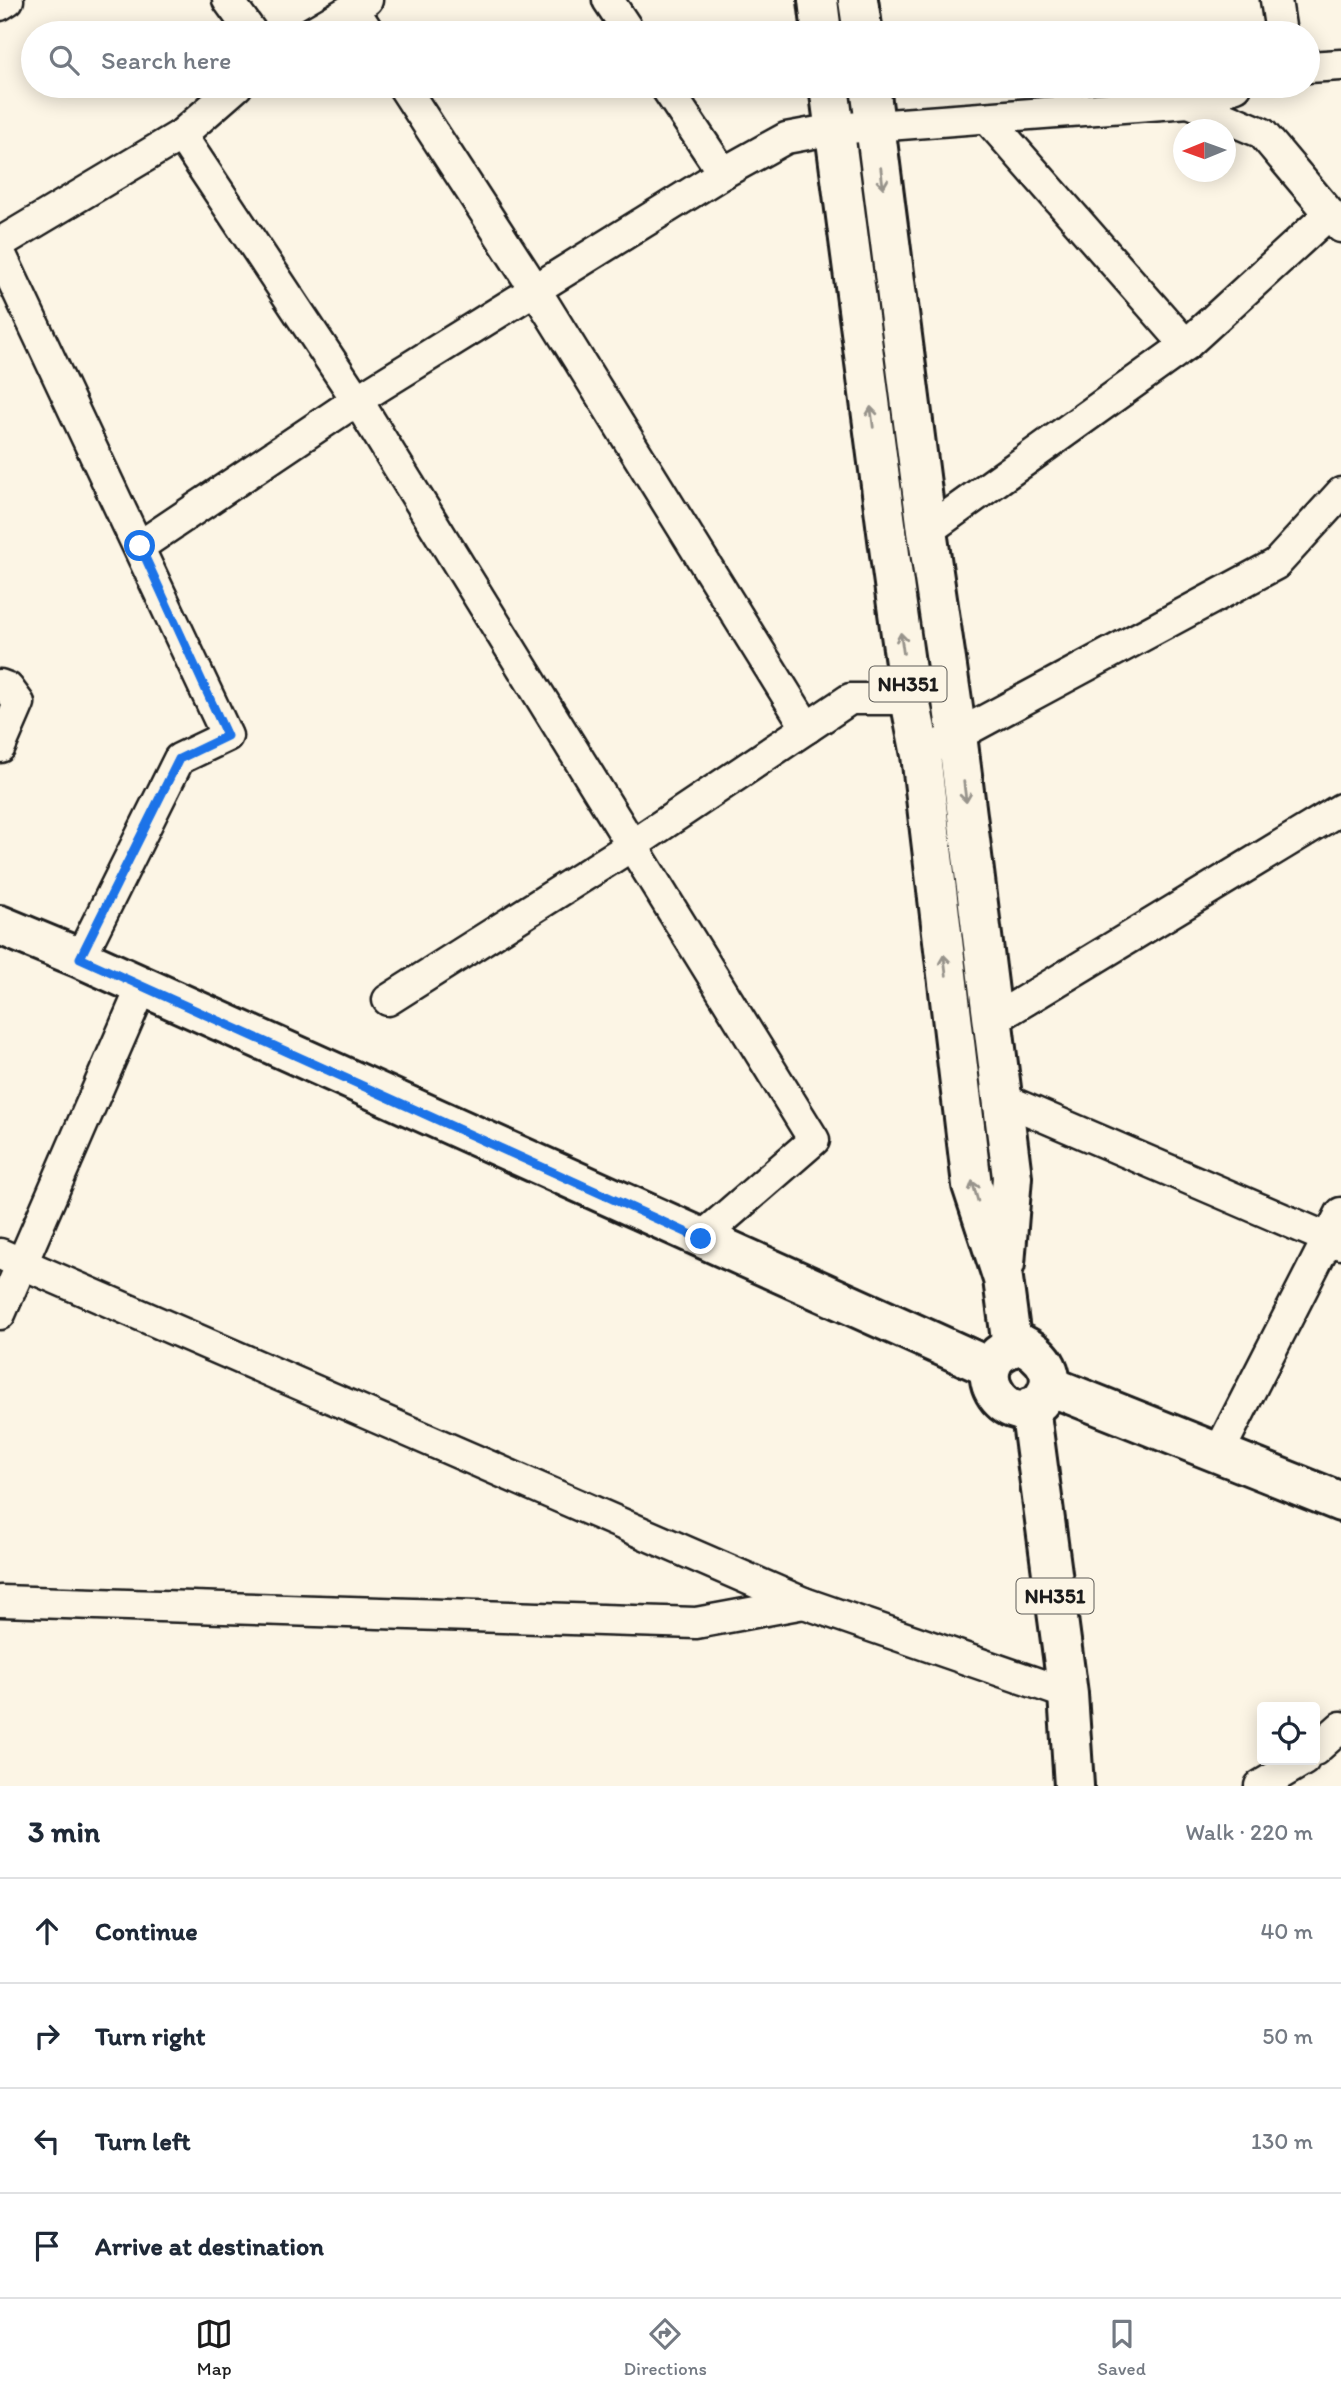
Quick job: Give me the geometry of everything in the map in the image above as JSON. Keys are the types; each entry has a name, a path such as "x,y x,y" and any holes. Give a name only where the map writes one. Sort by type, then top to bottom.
{"main road":[{"path":"818,0 821,21"},
{"path":"858,0 861,21"},
{"name":"NH351","path":"831,98 910,699 921,755 972,1185 1003,1279"},
{"name":"NH351","path":"872,98 1013,1177 1003,1279 1001,1358 989,1385 996,1397 1006,1405 1018,1409 1040,1397"},
{"path":"0,925 80,958 701,1239 1001,1358"},
{"name":"NH351","path":"1001,1358 1023,1345 1037,1352 1050,1373 1040,1397 1074,1786"},
{"path":"1040,1397 1219,1451 1341,1502"}],"street":[{"path":"0,5 8,0"},
{"path":"228,0 243,21"},
{"path":"608,0 623,21"},
{"path":"1276,0 1279,21"},
{"path":"331,21 360,4 365,21"},
{"path":"1320,66 1341,65"},
{"path":"0,243 181,135 223,98"},
{"path":"411,98 536,291 807,728"},
{"path":"673,98 723,173"},
{"path":"140,546 357,400 723,173 786,138 835,129 1189,102 1201,98"},
{"path":"927,531 1186,345 1335,221 1262,133 1189,102"},
{"path":"987,118 1186,345"},
{"path":"181,135 357,400 814,1140 701,1239"},
{"path":"0,253 8,290 140,546 227,736 179,759 80,958"},
{"path":"921,755 1276,564 1341,493"},
{"path":"0,685 8,688 19,702 0,747"},
{"path":"388,1000 631,846 850,699 910,699"},
{"path":"993,1020 1341,809"},
{"path":"0,1314 11,1259 142,987"},
{"path":"1003,1099 1337,1232 1219,1451"},
{"path":"11,1259 804,1603 1068,1695"},
{"path":"0,1601 696,1623 804,1603"},
{"path":"1320,1746 1341,1727"},
{"path":"1260,1786 1296,1765"}],"route":[{"path":"140,546 227,736 179,759 80,958 701,1239"}]}
